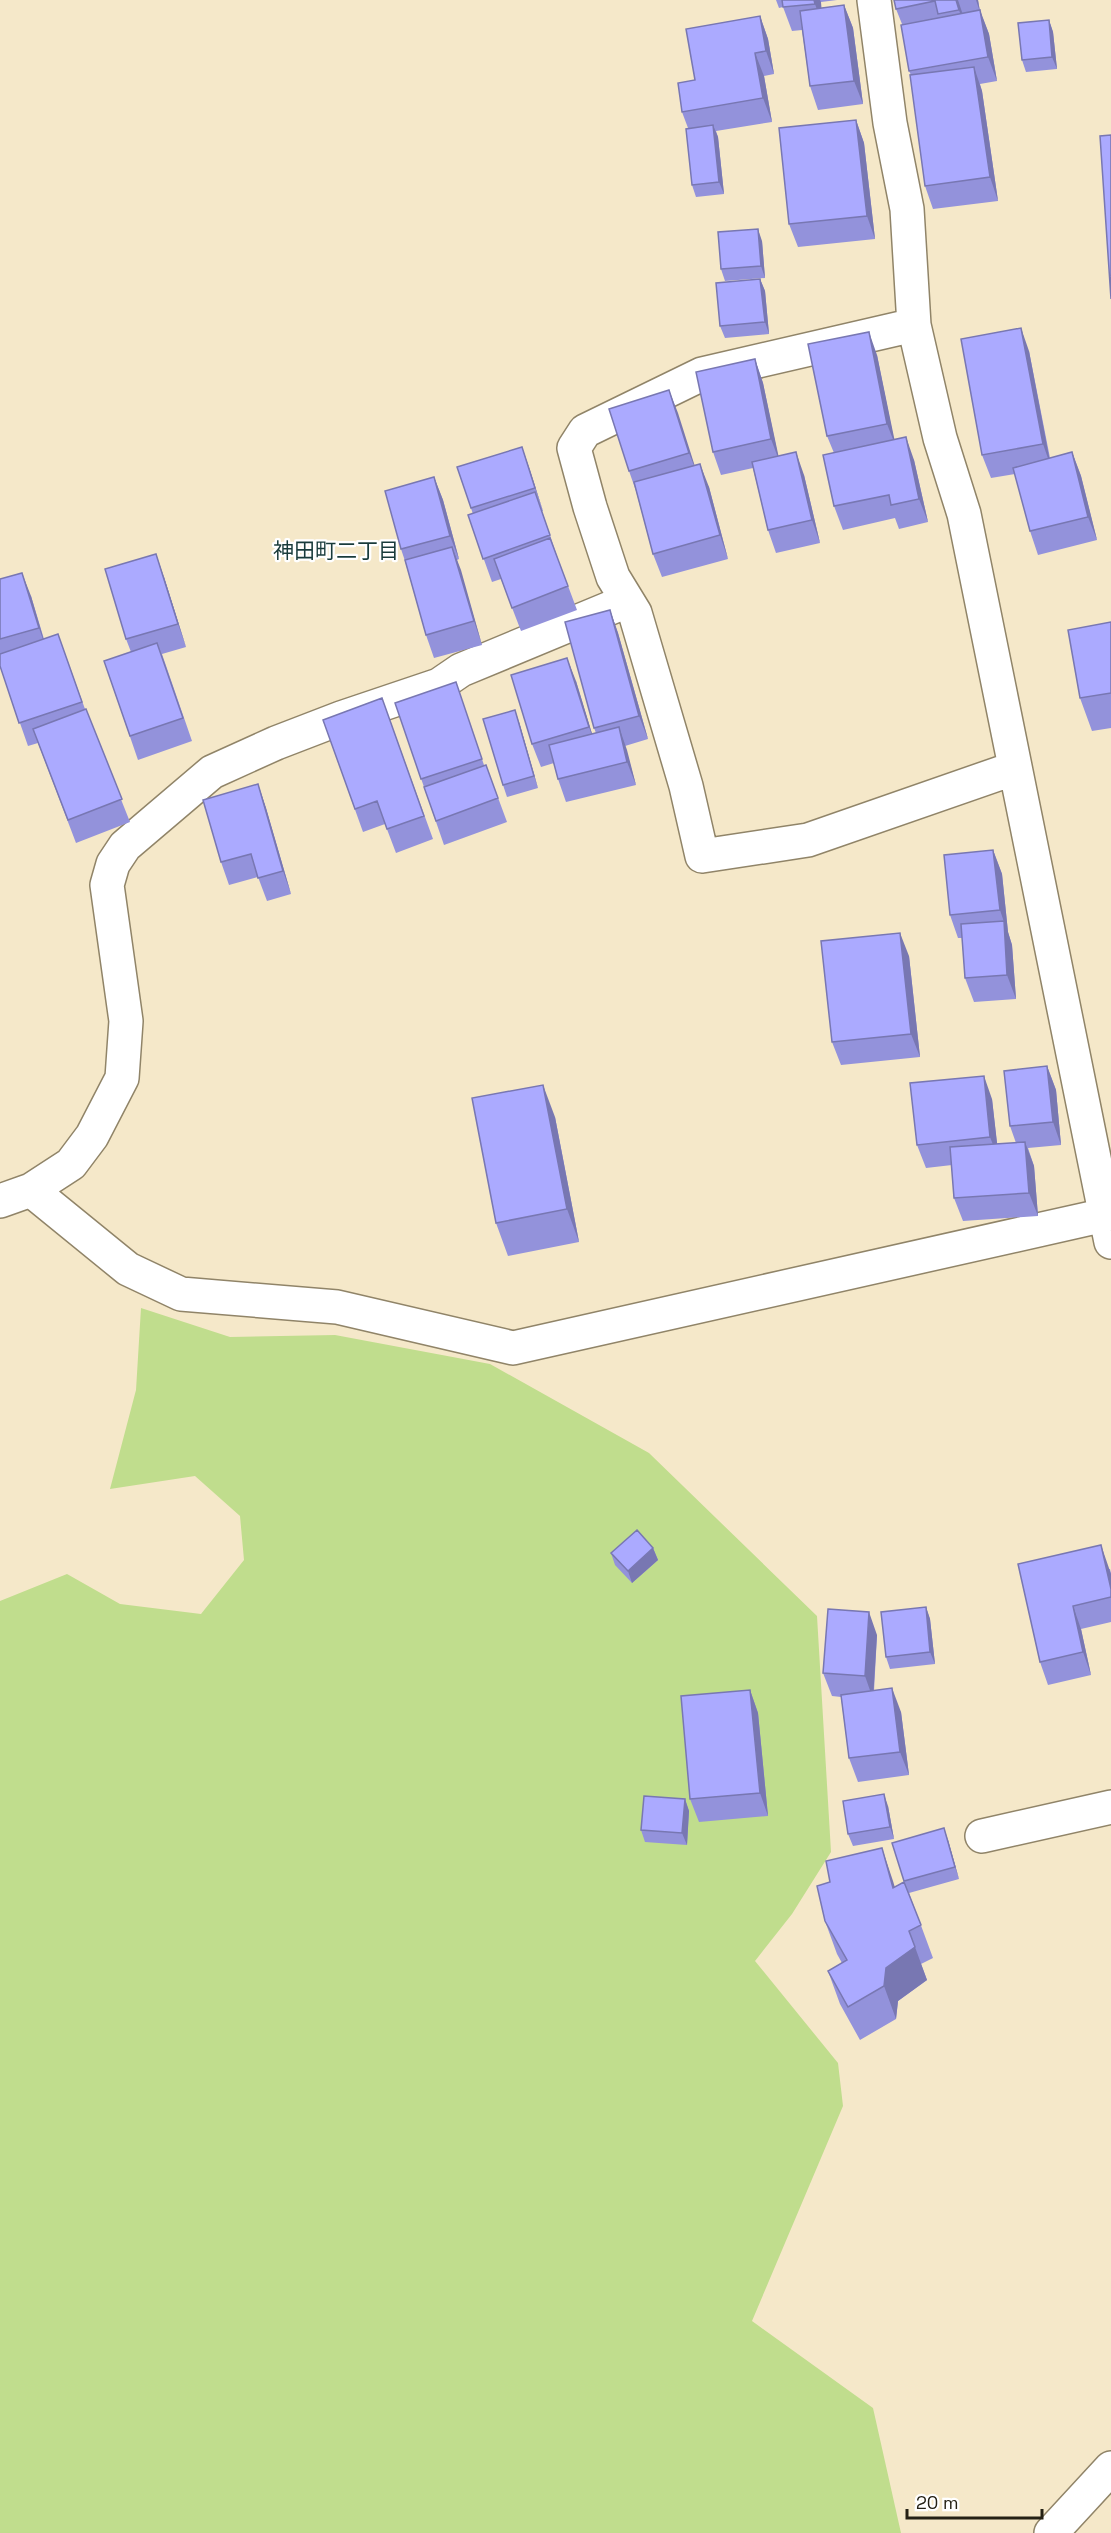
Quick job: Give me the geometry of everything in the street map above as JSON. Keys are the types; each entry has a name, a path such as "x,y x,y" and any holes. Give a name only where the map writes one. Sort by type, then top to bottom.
{"street":[{"path":"31,1190 128,1269 181,1294 337,1307 513,1348 1108,1229 964,514 940,438 914,325 907,209 890,123 874,0"},
{"path":"914,325 702,374 585,431 574,448 613,577 635,613 686,786 702,856 808,840 1015,768"},
{"path":"0,1201 31,1190 71,1164 92,1136 122,1078 126,1021 107,885 113,864 125,846 212,772 276,743 340,718 439,685 460,670 627,601"},
{"path":"982,1836 1111,1807"},
{"path":"1051,2533 1111,2468"}],"green space":[{"path":"141,1308 230,1337 335,1335 490,1364 649,1453 817,1616 831,1852 792,1914 755,1961 838,2063 843,2106 752,2321 873,2408 901,2533 0,2533 0,1601 67,1574 120,1604 201,1614 244,1560 240,1516 195,1476 110,1489 136,1390"}],"building":[{"path":"782,0 814,0 815,4 783,7"},
{"path":"894,0 956,0 959,10 938,14 935,1 896,9"},
{"path":"844,5 854,81 810,86 800,11"},
{"path":"980,10 988,57 909,71 901,25"},
{"path":"760,16 766,51 755,53 763,98 682,112 678,83 695,80 686,29"},
{"path":"1049,20 1052,57 1022,60 1018,23"},
{"path":"974,67 990,177 925,186 910,75"},
{"path":"856,120 867,216 789,224 779,128"},
{"path":"713,125 719,182 692,185 686,129"},
{"path":"1111,135 1111,299 1100,136"},
{"path":"758,229 761,266 721,269 718,232"},
{"path":"760,279 765,322 720,326 716,283"},
{"path":"1021,328 1043,444 982,455 961,339"},
{"path":"869,332 887,424 827,436 808,344"},
{"path":"755,359 771,439 713,452 696,372"},
{"path":"669,390 689,453 629,471 609,409"},
{"path":"906,437 919,499 891,505 889,495 834,506 823,455"},
{"path":"522,447 535,488 471,508 457,467"},
{"path":"796,452 812,520 768,530 752,462"},
{"path":"1072,452 1088,517 1030,531 1013,468"},
{"path":"700,464 720,535 653,554 634,482"},
{"path":"434,477 450,536 401,549 385,491"},
{"path":"535,492 550,535 483,559 468,515"},
{"path":"550,538 568,586 512,608 494,559"},
{"path":"452,547 474,621 426,635 405,560"},
{"path":"156,554 178,624 126,639 105,569"},
{"path":"22,573 39,628 0,639 0,579"},
{"path":"610,610 639,716 594,728 565,622"},
{"path":"1111,622 1111,693 1080,698 1068,630"},
{"path":"58,634 82,702 19,723 0,666 0,654"},
{"path":"157,643 183,718 130,736 104,661"},
{"path":"567,658 589,727 532,744 511,675"},
{"path":"456,682 482,759 421,779 395,703"},
{"path":"382,698 424,816 387,829 377,801 355,809 323,720"},
{"path":"86,709 122,799 68,820 33,729"},
{"path":"515,710 534,776 503,785 483,719"},
{"path":"619,727 627,762 558,779 549,745"},
{"path":"486,765 498,798 436,821 424,787"},
{"path":"258,784 283,871 258,878 251,854 221,862 203,800"},
{"path":"993,850 1000,910 950,915 944,855"},
{"path":"1004,921 1007,975 965,978 961,924"},
{"path":"900,933 911,1034 832,1042 821,941"},
{"path":"1047,1066 1053,1122 1010,1126 1004,1071"},
{"path":"984,1076 990,1137 917,1145 910,1083"},
{"path":"543,1085 567,1209 496,1223 472,1098"},
{"path":"1025,1142 1029,1193 954,1198 950,1147"},
{"path":"637,1530 653,1548 628,1571 611,1553"},
{"path":"1101,1545 1111,1597 1073,1606 1083,1652 1040,1662 1018,1564"},
{"path":"926,1607 930,1652 886,1657 881,1612"},
{"path":"828,1609 869,1612 865,1676 823,1673"},
{"path":"892,1688 900,1752 849,1758 841,1695"},
{"path":"750,1690 760,1793 690,1799 681,1696"},
{"path":"884,1794 890,1827 848,1834 843,1801"},
{"path":"644,1796 685,1799 682,1833 641,1830"},
{"path":"944,1828 955,1867 904,1881 892,1843"},
{"path":"882,1848 893,1888 904,1882 921,1925 909,1931 915,1947 886,1968 884,1986 848,2007 828,1971 847,1960 825,1921 817,1886 830,1882 826,1861"}],"district":[{"name":"神田町二丁目","path":"336,551"}]}
